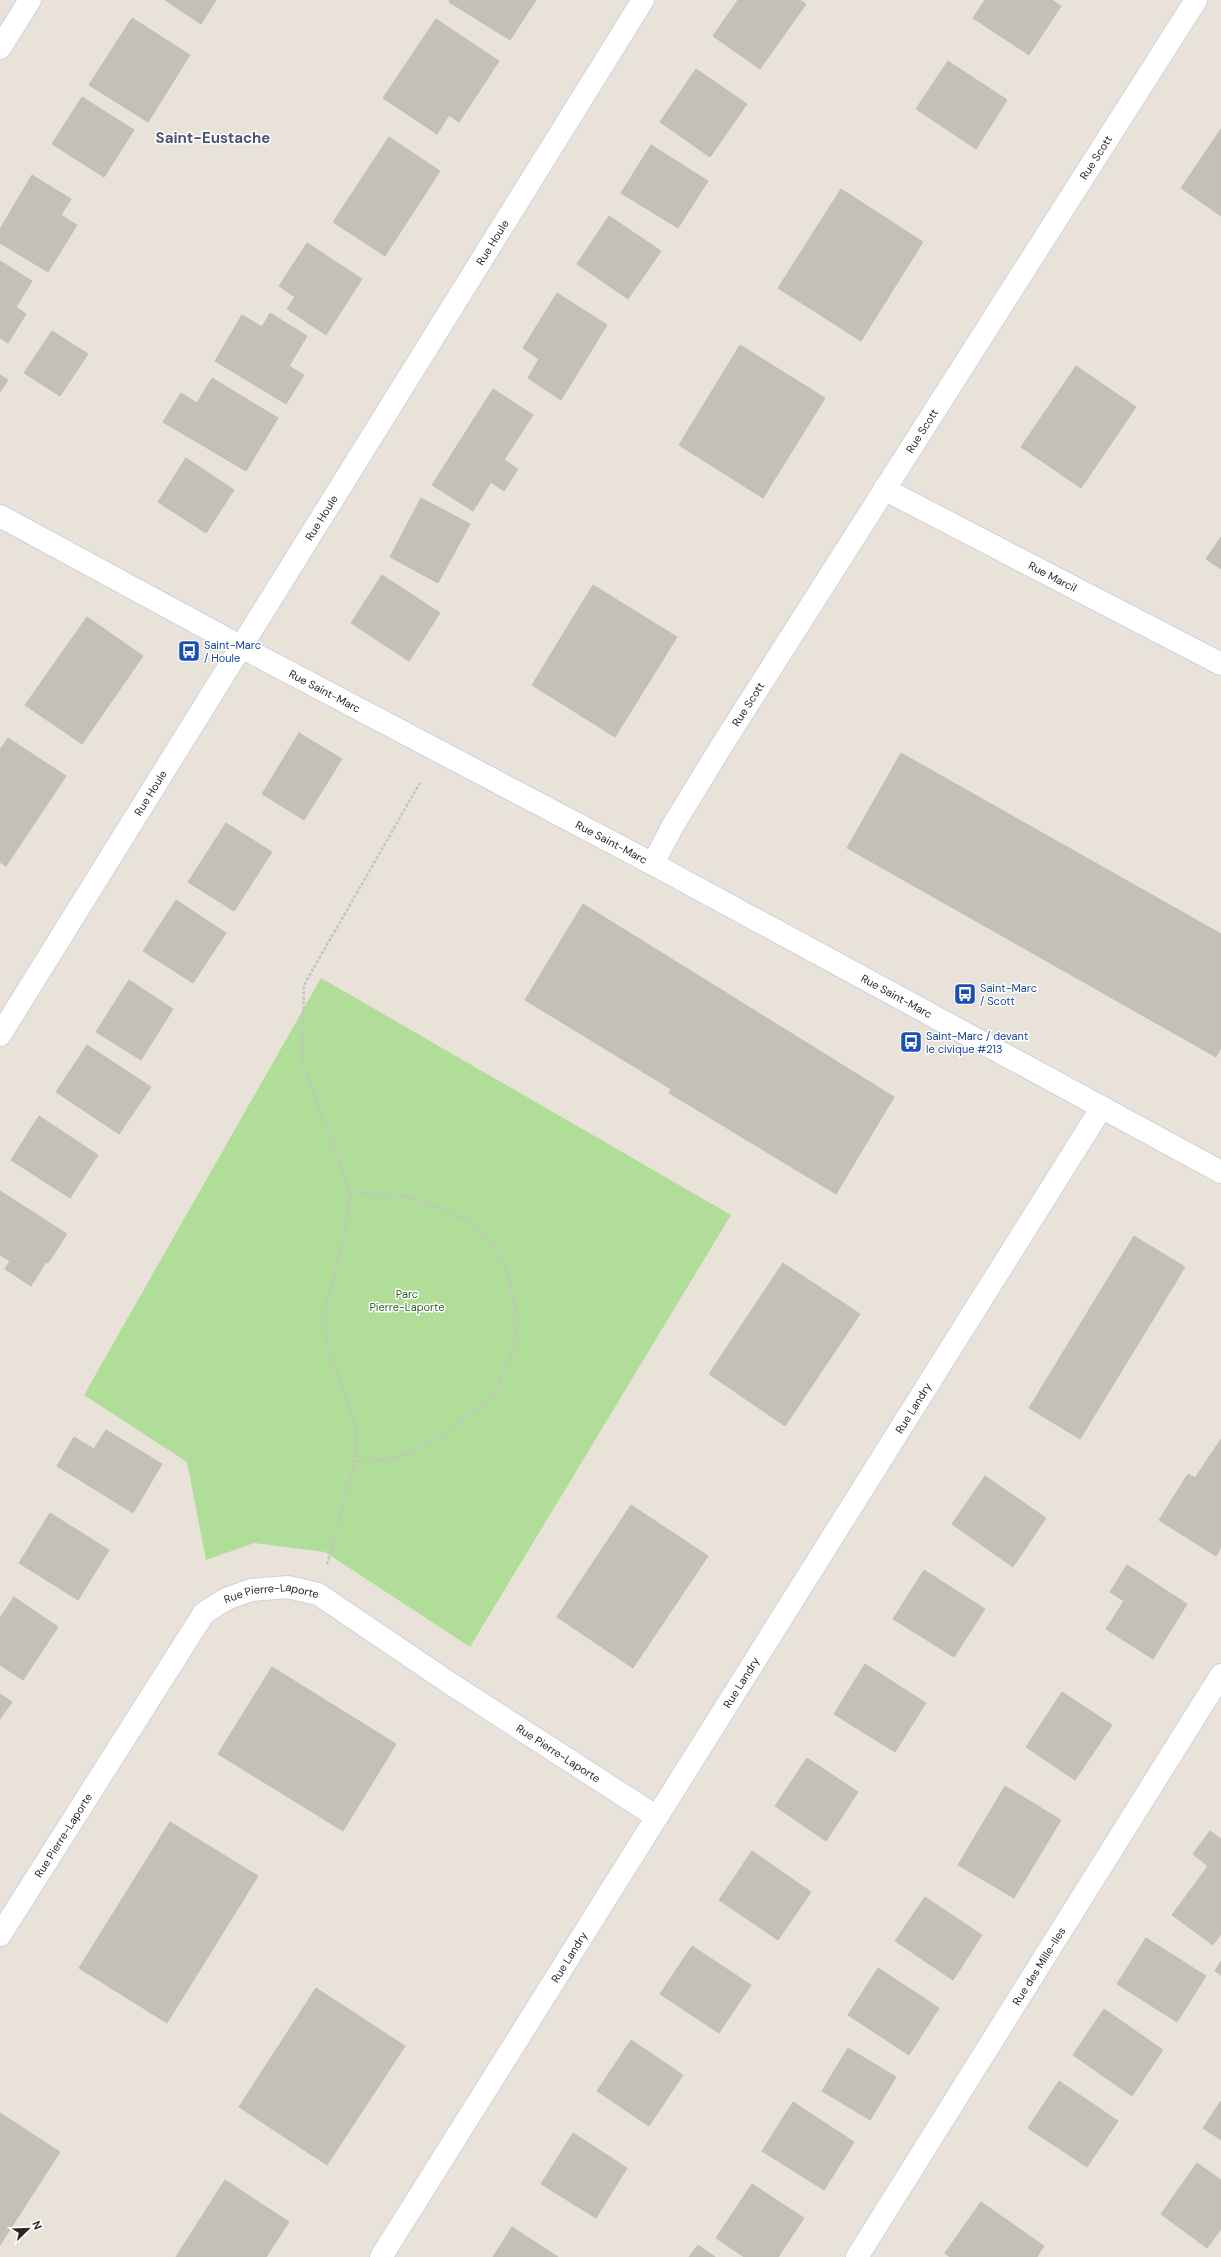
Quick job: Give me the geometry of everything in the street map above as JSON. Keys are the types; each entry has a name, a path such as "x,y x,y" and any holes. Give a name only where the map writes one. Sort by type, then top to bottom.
{"street":[{"path":"0,48 30,0"},
{"name":"Rue Houle","path":"0,1036 643,0"},
{"name":"Rue Scott","path":"653,864 701,779 1196,0"},
{"name":"Rue Marcil","path":"884,489 1221,664"},
{"name":"Rue Saint-Marc","path":"0,516 241,647 653,864 1221,1172"},
{"name":"Rue Landry","path":"380,2257 1102,1107"},
{"name":"Rue Pierre-Laporte","path":"0,1935 204,1613 226,1599 251,1590 288,1587 318,1594 451,1684 657,1817"},
{"name":"Rue des Mille-Iles","path":"857,2257 1221,1675"}],"path":[{"path":"318,1594 356,1462 357,1429 326,1343 325,1309 345,1233 350,1193 302,1060 304,985 421,781"},
{"path":"350,1193 404,1196 439,1207 467,1221 488,1240 507,1271 515,1306 515,1348 492,1397 442,1437 395,1459 356,1462"}],"green space":[{"name":"Parc Pierre-Laporte","path":"321,978 731,1215 470,1647 325,1552 254,1543 206,1560 187,1462 84,1395"}],"building":[{"path":"165,0 216,0 201,24"},
{"path":"450,0 536,0 510,40 449,2"},
{"path":"738,0 800,0 806,4 760,69 713,36"},
{"path":"985,0 1052,0 1061,6 1029,55 973,18"},
{"path":"132,18 190,55 148,122 89,85"},
{"path":"436,19 499,61 459,122 449,115 437,134 383,98"},
{"path":"948,61 1007,100 976,149 916,109"},
{"path":"696,69 747,104 710,157 660,122"},
{"path":"82,97 134,130 104,177 52,144"},
{"path":"1221,129 1221,216 1181,188"},
{"path":"389,137 440,171 385,256 333,222"},
{"path":"651,145 708,181 678,228 621,193"},
{"path":"32,175 71,199 61,215 77,225 48,272 0,243 0,229"},
{"path":"841,189 923,242 861,341 778,288"},
{"path":"609,216 661,251 628,299 577,264"},
{"path":"307,243 362,279 326,335 287,309 295,297 279,286"},
{"path":"0,261 32,281 16,307 26,314 8,343 0,338"},
{"path":"557,293 607,325 561,400 528,378 539,359 523,348"},
{"path":"270,313 307,336 289,366 304,375 286,404 215,361 242,315 262,327"},
{"path":"52,331 88,354 60,396 24,373"},
{"path":"740,345 825,398 763,498 679,445"},
{"path":"1076,366 1136,407 1081,488 1021,447"},
{"path":"0,375 8,380 0,392"},
{"path":"212,378 278,418 246,471 163,422 181,393 197,403"},
{"path":"493,389 533,415 504,460 518,469 504,491 491,482 473,511 432,485"},
{"path":"186,458 234,490 206,533 158,502"},
{"path":"421,498 470,524 438,583 390,557"},
{"path":"1221,537 1221,569 1206,559"},
{"path":"382,575 440,613 409,661 351,623"},
{"path":"593,585 677,637 615,737 532,685"},
{"path":"87,617 143,656 82,744 25,705"},
{"path":"299,733 342,759 304,820 262,794"},
{"path":"8,738 66,776 6,866 0,862 0,750"},
{"path":"901,753 1221,934 1221,1048 1216,1057 847,848"},
{"path":"226,823 272,852 234,911 188,882"},
{"path":"176,900 226,933 193,983 143,951"},
{"path":"583,904 894,1097 836,1194 669,1093 671,1089 525,1000"},
{"path":"129,980 173,1009 141,1060 96,1032"},
{"path":"87,1045 151,1087 119,1134 56,1092"},
{"path":"39,1116 98,1155 70,1198 11,1160"},
{"path":"0,1191 67,1234 48,1263 46,1262 31,1286 5,1269 10,1261 0,1255"},
{"path":"1134,1236 1185,1267 1080,1439 1029,1408"},
{"path":"783,1263 860,1314 785,1426 709,1374"},
{"path":"106,1430 162,1464 133,1513 57,1466 74,1437 94,1449"},
{"path":"1221,1439 1221,1547 1216,1556 1159,1520 1188,1474 1195,1478"},
{"path":"985,1476 1046,1518 1013,1567 952,1524"},
{"path":"631,1505 708,1556 633,1668 557,1617"},
{"path":"50,1513 109,1550 78,1600 19,1563"},
{"path":"1127,1565 1187,1604 1153,1659 1106,1629 1124,1601 1110,1592"},
{"path":"924,1570 985,1609 954,1657 893,1619"},
{"path":"14,1597 58,1627 23,1680 0,1665 0,1618"},
{"path":"865,1664 926,1703 895,1752 834,1714"},
{"path":"272,1667 396,1744 343,1831 218,1754"},
{"path":"1062,1692 1112,1725 1075,1780 1026,1747"},
{"path":"0,1694 12,1702 0,1719"},
{"path":"807,1758 858,1792 826,1841 775,1806"},
{"path":"1005,1786 1061,1820 1014,1898 958,1865"},
{"path":"170,1822 258,1876 167,2023 79,1968"},
{"path":"1210,1831 1221,1839 1221,1934 1213,1945 1172,1915 1208,1866 1193,1854"},
{"path":"752,1851 811,1892 778,1940 719,1900"},
{"path":"925,1897 982,1935 953,1980 895,1941"},
{"path":"1146,1938 1206,1976 1177,2022 1117,1984"},
{"path":"692,1946 751,1985 719,2033 660,1994"},
{"path":"1221,1961 1221,1975 1215,1971"},
{"path":"878,1968 939,2008 909,2055 848,2015"},
{"path":"316,1988 405,2046 327,2165 239,2107"},
{"path":"1104,2009 1163,2050 1132,2096 1073,2055"},
{"path":"631,2040 683,2075 649,2126 597,2091"},
{"path":"848,2048 896,2077 870,2120 822,2091"},
{"path":"1059,2081 1118,2121 1087,2167 1028,2128"},
{"path":"1221,2101 1221,2140 1203,2128"},
{"path":"793,2102 854,2142 824,2190 762,2151"},
{"path":"0,2113 60,2152 0,2245"},
{"path":"573,2133 627,2168 596,2218 541,2184"},
{"path":"1197,2163 1221,2180 1221,2229 1207,2248 1161,2214"},
{"path":"225,2180 289,2222 266,2257 176,2257"},
{"path":"752,2184 804,2218 778,2257 744,2257 716,2238"},
{"path":"981,2202 1044,2246 1037,2257 950,2257 945,2253"},
{"path":"512,2227 558,2257 493,2257"},
{"path":"698,2245 715,2257 689,2257"}],"place":[{"name":"Saint-Marc / Houle","path":"189,651"},
{"name":"Saint-Marc / Scott","path":"965,994"},
{"name":"Saint-Marc / devant le civique #213","path":"911,1042"}],"district":[{"name":"Saint-Eustache","path":"213,138"}]}
